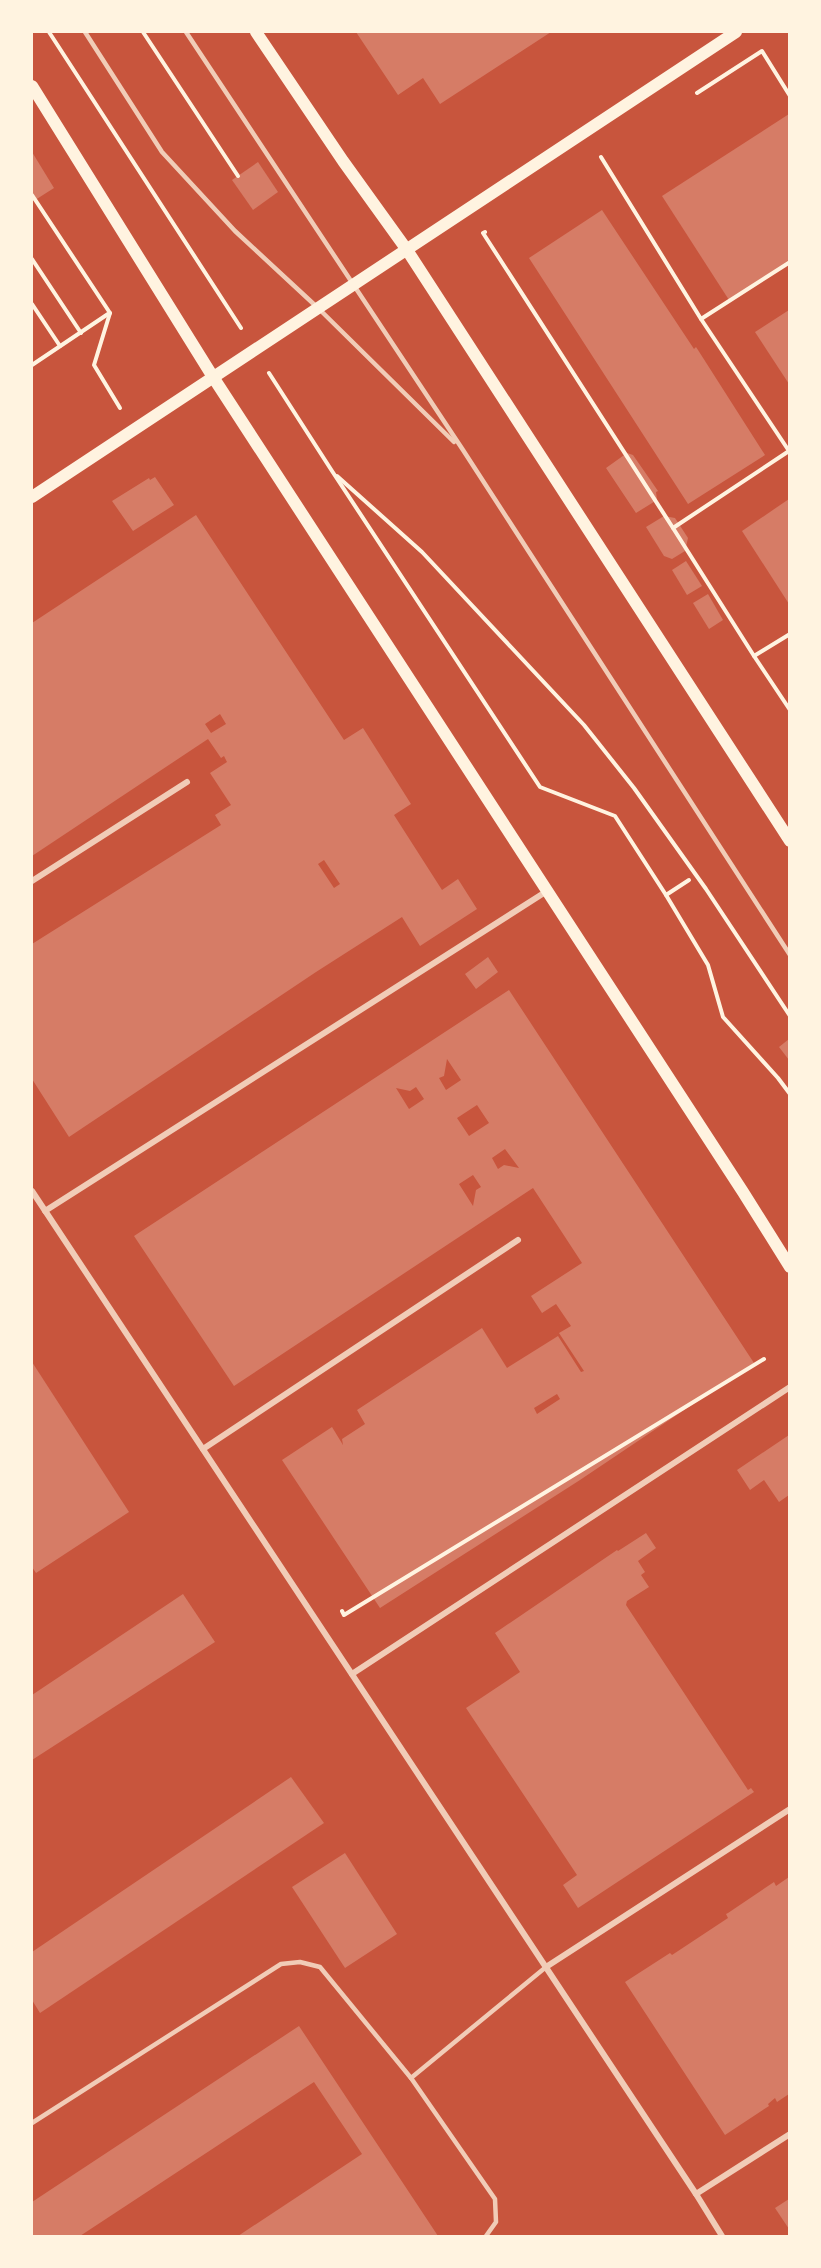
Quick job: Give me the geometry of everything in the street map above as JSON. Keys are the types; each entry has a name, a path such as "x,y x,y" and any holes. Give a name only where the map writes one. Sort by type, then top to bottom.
{"main road":[{"path":"256,32 343,161 407,250 789,841"},
{"path":"32,497 736,32"},
{"path":"32,86 213,377 789,1267"}],"street":[{"path":"32,881 188,782"},
{"path":"45,1211 547,891"},
{"path":"32,1191 546,1966 722,2236"},
{"path":"203,1449 518,1240"},
{"path":"352,1674 789,1387"},
{"path":"546,1966 789,1809"},
{"path":"696,2194 789,2134"}],"lane":[{"path":"85,32 162,152 235,231 318,308 463,450"},
{"path":"186,32 463,450 789,955"},
{"path":"32,2123 281,1964 300,1962 320,1967 411,2078 495,2199 496,2222 486,2236"},
{"path":"411,2078 546,1966"}],"path":[{"path":"50,32 189,244 250,353 268,371 540,787 615,816 708,965 723,1017 778,1078 789,1094"},
{"path":"143,32 238,176"},
{"path":"695,95 762,51 789,96"},
{"path":"591,163 610,150"},
{"path":"601,157 701,319 789,451 673,528"},
{"path":"32,195 110,313"},
{"path":"493,227 483,233 789,710"},
{"path":"32,259 81,333"},
{"path":"701,319 789,262"},
{"path":"32,303 60,346"},
{"path":"32,365 110,313"},
{"path":"110,313 94,365 133,429"},
{"path":"332,471 422,552 584,725 634,788 706,889 789,1016"},
{"path":"754,656 789,634"},
{"path":"666,895 689,880"},
{"path":"338,1605 344,1615 764,1359"}],"building":[{"path":"356,32 551,32 440,104 423,78 398,95"},
{"path":"789,114 789,260 729,300 662,196"},
{"path":"32,152 54,188 32,202"},
{"path":"258,162 278,192 253,210 232,180"},
{"path":"602,210 694,349 696,347 698,350 765,455 688,504 529,258"},
{"path":"789,310 789,384 755,332"},
{"path":"627,453 633,455 658,491 656,492 657,500 636,513 606,468"},
{"path":"155,477 174,505 133,531 112,501 149,478 150,480"},
{"path":"789,499 789,604 742,531"},
{"path":"196,515 344,740 363,728 411,804 394,815 442,890 458,879 477,909 420,946 402,917 69,1137 32,1079 32,944 221,825 215,815 231,805 210,773 227,762 224,756 221,758 208,739 32,856 32,623","holes":["220,714 226,724 211,733 205,724","324,860 340,884 334,888 318,864"]},
{"path":"664,516 675,518 688,538 685,551 672,559 664,556 646,527"},
{"path":"686,561 702,586 687,595 672,570"},
{"path":"708,594 723,620 709,629 693,603"},
{"path":"488,957 498,972 476,989 465,974"},
{"path":"509,990 754,1363 580,1480 380,1608 282,1460 332,1427 343,1445 342,1439 365,1424 357,1410 482,1328 507,1368 558,1336 581,1372 584,1371 559,1333 571,1326 556,1304 542,1313 531,1296 582,1263 533,1188 234,1386 134,1236","holes":["447,1059 461,1080 446,1090 439,1078 444,1076","416,1087 424,1099 409,1109 396,1088 410,1091","477,1105 489,1123 469,1136 457,1118","505,1149 519,1168 504,1165 498,1169 492,1158","473,1175 481,1187 476,1190 473,1206 459,1184","557,1394 560,1399 537,1414 534,1408"]},
{"path":"789,1039 789,1060 779,1047"},
{"path":"32,1362 129,1512 36,1573 32,1567"},
{"path":"789,1435 789,1495 779,1502 764,1480 750,1490 737,1470"},
{"path":"646,1533 656,1548 638,1561 645,1572 641,1575 649,1587 627,1601 626,1605 748,1790 751,1788 754,1792 578,1908 563,1885 577,1875 466,1708 520,1672 495,1633 617,1550"},
{"path":"183,1594 215,1642 32,1760 32,1695"},
{"path":"291,1777 324,1823 40,2013 32,2000 32,1952"},
{"path":"345,1853 397,1934 345,1968 292,1887"},
{"path":"789,1877 789,2094 777,2102 775,2098 768,2104 769,2106 725,2135 625,1982 670,1953 672,1955 728,1918 726,1914 774,1882 776,1886"},
{"path":"299,2026 438,2236 238,2236 362,2154 314,2082 80,2236 32,2236 32,2202"},
{"path":"789,2199 789,2229 775,2208"}]}
